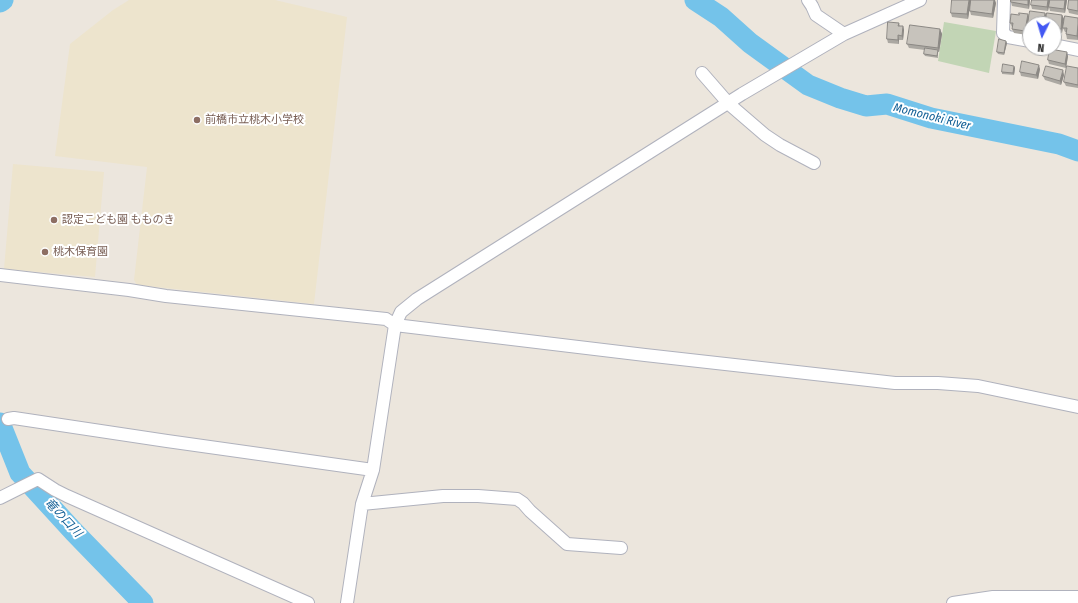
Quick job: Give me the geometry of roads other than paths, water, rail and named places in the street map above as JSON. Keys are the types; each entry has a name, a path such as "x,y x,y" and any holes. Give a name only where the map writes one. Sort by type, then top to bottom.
{"street":[{"path":"808,0 816,15 841,36"},
{"path":"347,603 362,504 374,470 394,325 401,312 417,299 729,104 742,94 841,36 920,0"},
{"path":"1004,0 1003,33 1008,37 1022,40"},
{"path":"1062,47 1078,50"},
{"path":"702,73 729,104 765,135 780,145 814,163"},
{"path":"0,275 129,290 166,296 386,319 394,325 637,354 894,383 938,383 978,386 1078,407"},
{"path":"8,419 14,418 374,470"},
{"path":"0,498 36,480 41,480 67,496 308,603"},
{"path":"362,504 443,496 478,496 517,500 523,503 567,544 621,548"},
{"path":"953,603 1078,597"}],"waterway":[{"name":"Momonoki River","path":"695,0 721,17 750,43 808,85 840,98 866,106 887,104 931,118 1059,144 1078,151"},
{"name":"竜の口川","path":"0,423 20,473 74,532 143,603"}],"place":[{"name":"前橋市立桃木小学校","path":"197,120"},
{"name":"認定こども園 もものき","path":"54,220"},
{"name":"桃木保育園","path":"45,252"}]}
